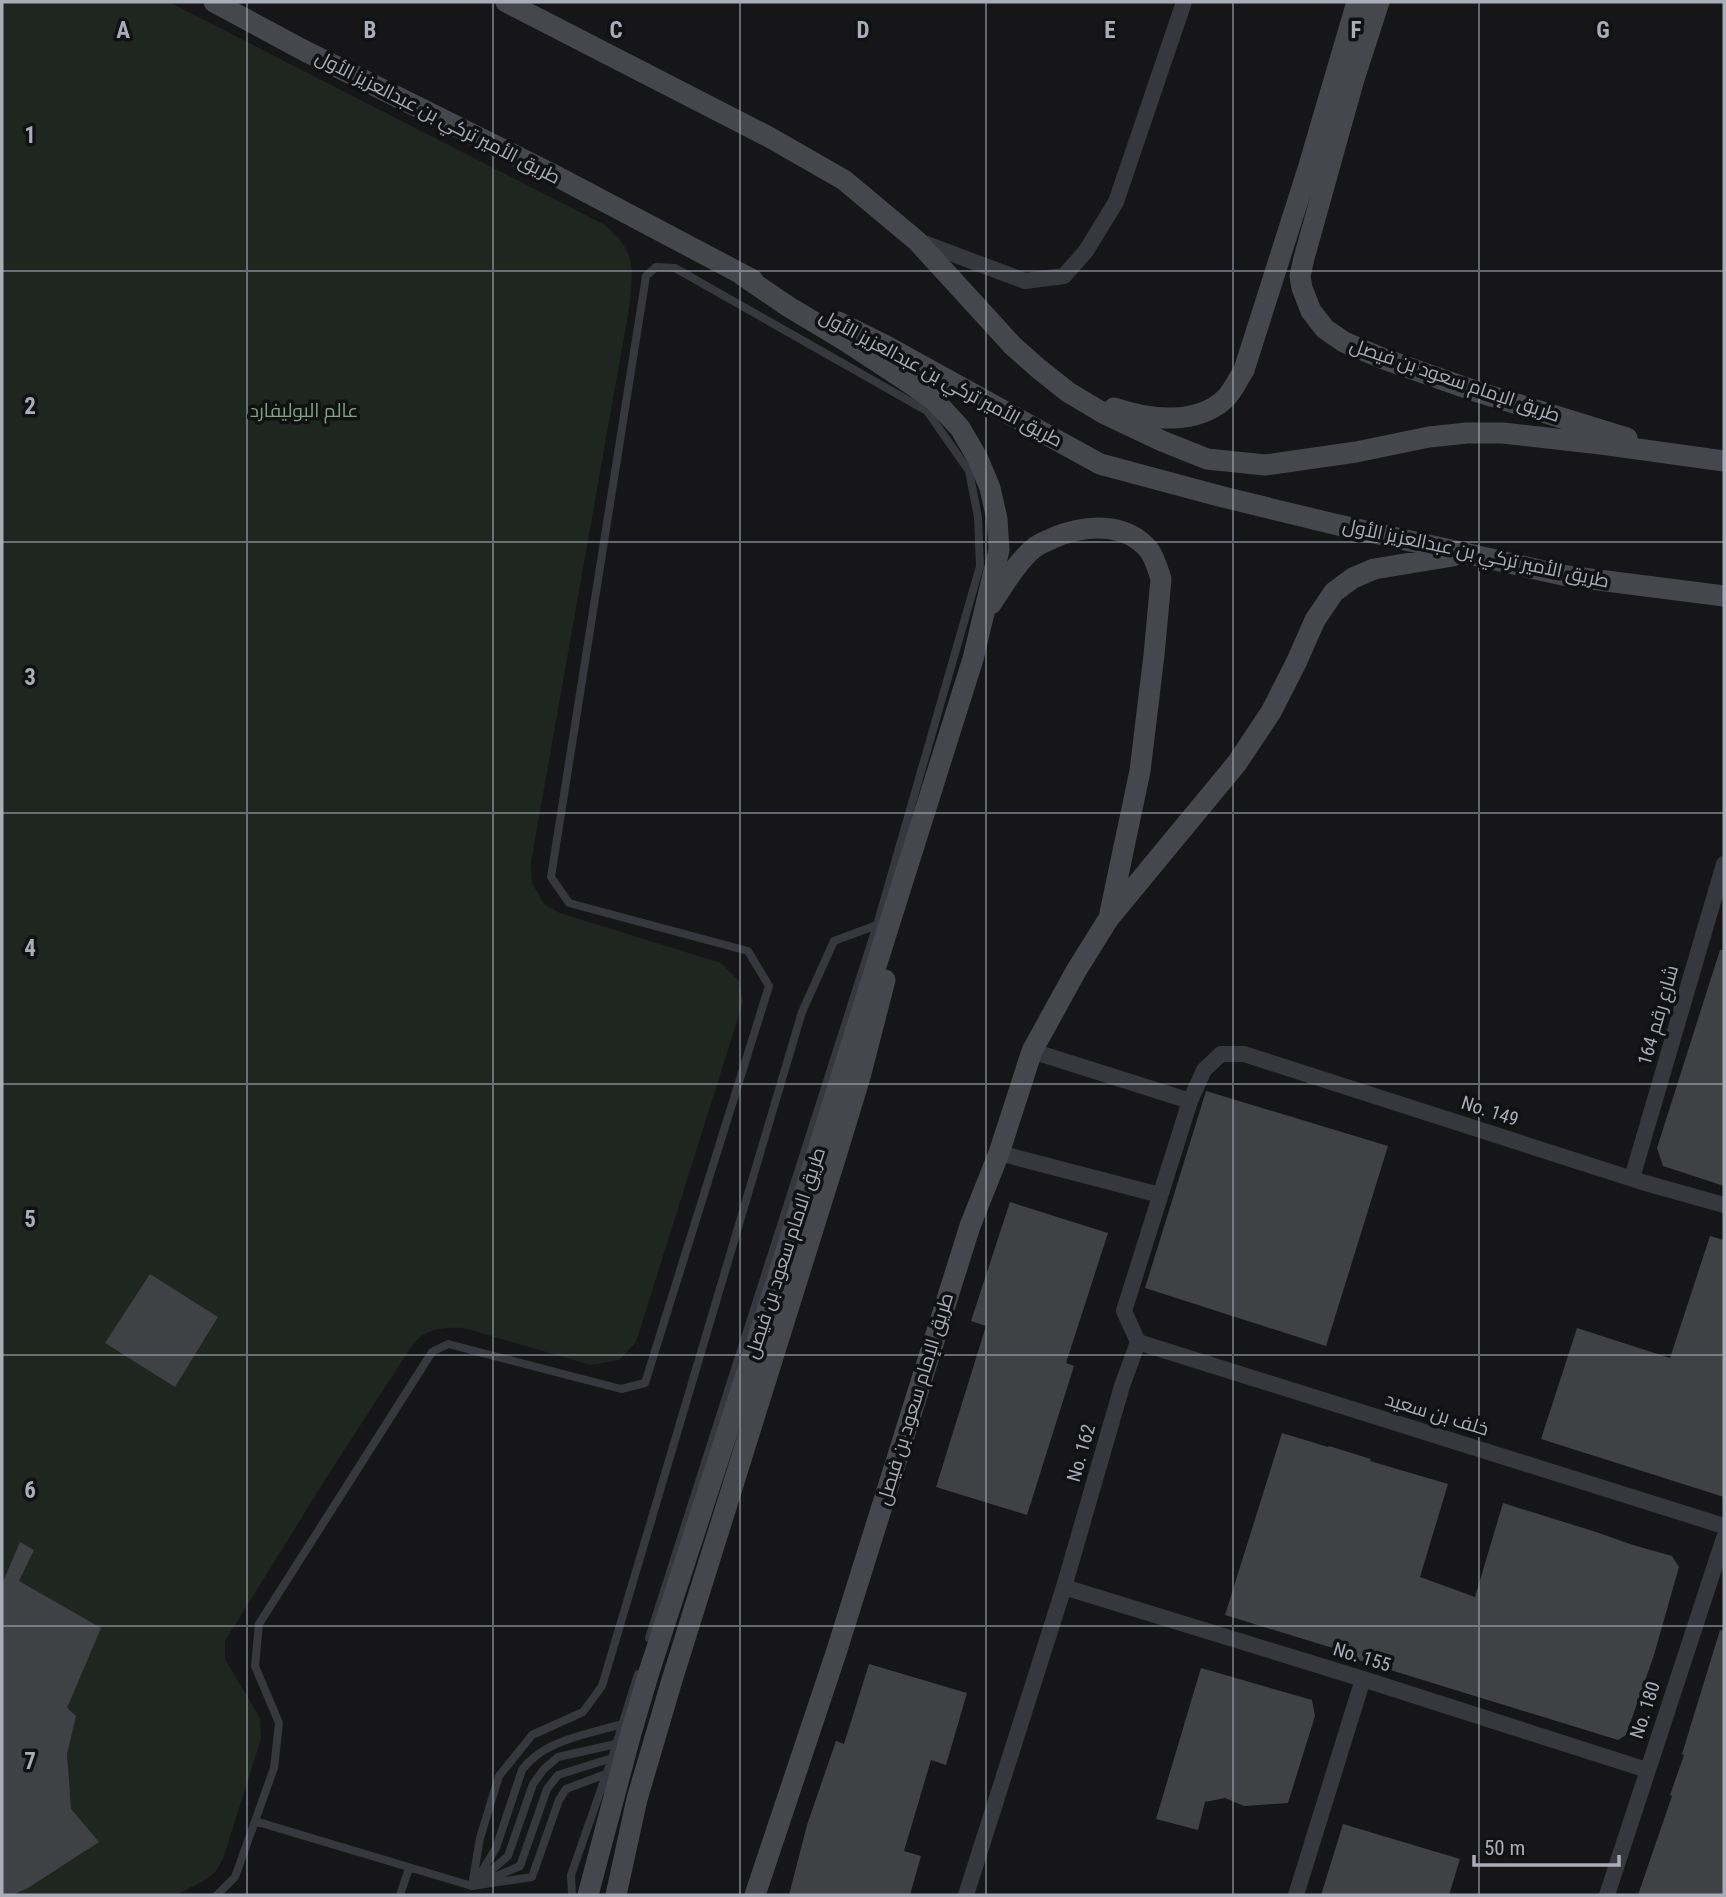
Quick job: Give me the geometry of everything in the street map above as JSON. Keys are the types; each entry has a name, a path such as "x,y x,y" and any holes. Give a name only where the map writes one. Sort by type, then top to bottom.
{"main road":[{"name":"طريق الأمير تركي بن عبدالعزيز الأول","path":"214,2 303,50 558,177 742,275 888,347 1100,464 1260,506 1567,576 1724,596"},
{"path":"506,2 769,137 844,180 917,241 1013,346 1068,392 1103,414 1207,459 1265,465 1356,452 1429,437 1503,433 1724,461"},
{"path":"1068,392 1128,413 1171,418 1194,416 1214,409 1228,396 1244,370 1308,169 1357,2"},
{"name":"طريق الإمام سعود بن فيصل","path":"1380,2 1354,79 1304,258 1300,276 1311,311 1325,329 1344,342 1384,359 1675,455"},
{"path":"742,275 908,382 935,401 960,428 978,458 990,488 997,519 999,550 985,612"},
{"path":"985,612 1024,558 1037,545 1064,533 1098,528 1125,532 1151,552 1161,579 1154,654 1140,771 1109,918"},
{"path":"1109,918 1237,763 1270,712 1315,620 1334,592 1353,578 1374,569 1465,554"},
{"name":"طريق الامام سعود بن فيصل","path":"589,1895 631,1733 973,659 985,612"},
{"path":"617,1895 637,1799 672,1680 860,1077 888,968 895,905"},
{"name":"طريق الإمام سعود بن فيصل","path":"755,1895 832,1666 970,1226 999,1153 1032,1051 1109,918"}],"street":[{"path":"917,241 1025,281 1063,276 1086,251 1115,202 1184,2"},
{"name":"شارع رقم 164","path":"1632,1178 1724,864"},
{"path":"1032,1051 1190,1101 1124,1311 1138,1342"},
{"name":"No. 149","path":"1190,1101 1204,1070 1221,1054 1244,1054 1724,1205"},
{"path":"999,1153 1160,1195"},
{"name":"خلف بن سعيد","path":"1138,1342 1724,1525"},
{"name":"No. 162","path":"966,1895 1063,1587 1122,1386 1138,1342"},
{"name":"No. 180","path":"1607,1895 1724,1538"},
{"name":"No. 155","path":"1063,1587 1647,1770"},
{"path":"1296,1895 1363,1679"}],"lane":[{"path":"217,1895 235,1877 274,1768 279,1723 255,1666 259,1624 432,1352 448,1344 621,1389 645,1383 769,986 748,951 569,903 551,877 646,276 656,267 674,268 927,411 969,471 978,517 980,566 877,925 646,1648 663,1633"},
{"path":"472,1886 480,1838 499,1776 531,1735 583,1712 602,1686 802,1012 834,942 877,925"},
{"path":"572,1895 571,1875 642,1661"},
{"path":"472,1886 496,1848 522,1770 530,1759 556,1744 622,1724"},
{"path":"472,1886 508,1856 533,1784 544,1769 558,1757 616,1744"},
{"path":"472,1886 520,1866 547,1789 558,1775 612,1758"},
{"path":"255,1821 472,1886 532,1877 559,1800 566,1789 606,1774"},
{"path":"400,1895 409,1868"}],"green space":[{"name":"عالم البوليفارد","path":"2,2 169,2 605,225 622,244 632,269 630,303 531,862 532,883 544,904 560,913 721,963 739,981 743,1002 636,1342 619,1360 591,1365 464,1328 442,1328 430,1332 413,1344 330,1472 225,1641 225,1659 260,1718 261,1739 223,1859 207,1879 176,1895 2,1895"}],"building":[{"path":"1720,950 1724,950 1724,1186 1663,1166 1657,1148"},
{"path":"1206,1091 1388,1146 1326,1346 1145,1288"},
{"path":"1010,1202 1108,1233 1066,1363 1074,1366 1027,1515 936,1487 986,1326 971,1321"},
{"path":"1710,1236 1724,1240 1724,1497 1541,1439 1577,1328 1670,1358"},
{"path":"150,1274 218,1317 175,1387 105,1343"},
{"path":"1282,1433 1448,1484 1420,1577 1475,1597 1503,1503 1672,1556 1679,1567 1654,1655 1626,1735 1618,1740 1335,1653 1336,1649 1225,1615"},
{"path":"20,1542 34,1550 19,1581 101,1628 67,1708 76,1716 67,1754 71,1809 99,1842 28,1888 12,1895 2,1895 2,1584"},
{"path":"1720,1630 1724,1631 1724,1895 1638,1895 1672,1796 1670,1795"},
{"path":"869,1664 967,1693 946,1765 931,1760 904,1851 921,1856 910,1895 789,1895 807,1825 836,1741 844,1744"},
{"path":"1201,1668 1312,1700 1315,1716 1288,1803 1244,1806 1225,1798 1205,1802 1198,1830 1156,1819"},
{"path":"1343,1824 1460,1859 1449,1895 1321,1895"}]}
